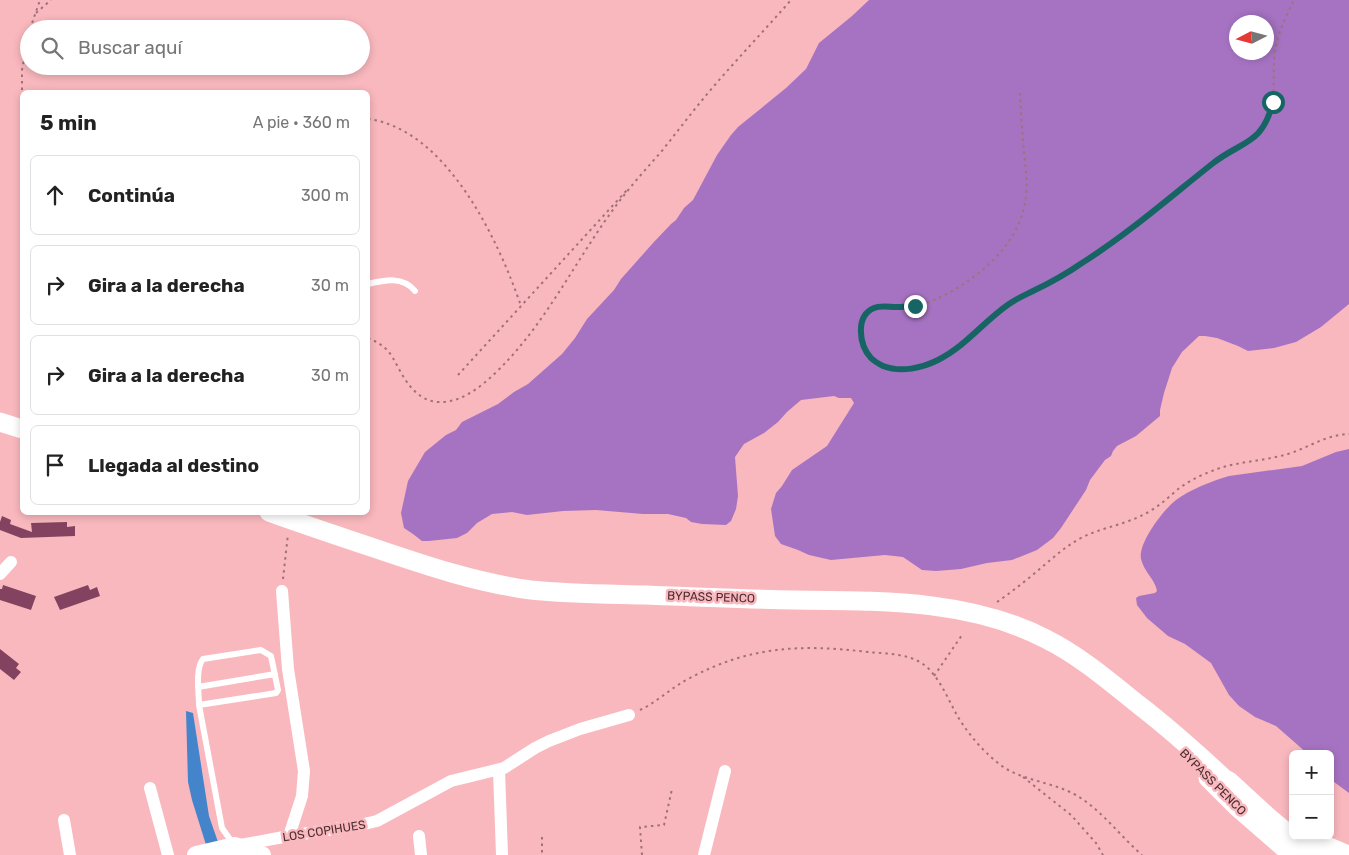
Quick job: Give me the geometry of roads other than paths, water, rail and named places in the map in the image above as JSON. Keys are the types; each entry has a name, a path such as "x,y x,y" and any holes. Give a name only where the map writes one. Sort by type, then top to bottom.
{"highway":[{"path":"1228,782 1289,823"},
{"path":"1228,782 1271,822 1315,855"},
{"path":"1313,840 1344,855"}],"main road":[{"path":"0,422 20,428"},
{"name":"BYPASS PENCO","path":"278,515 403,558 476,580 534,590 572,593 793,600 865,600 924,605 963,611 1010,623 1045,638 1107,679 1171,730 1228,782"},
{"name":"BYPASS PENCO","path":"1139,704 1160,730 1236,806 1292,855"},
{"path":"200,854 230,847 262,855"}],"street":[{"path":"0,574 11,562"},
{"path":"282,591 289,676 304,771 302,796 289,836"},
{"name":"LOS COPIHUES","path":"230,847 377,821 451,781 499,770 509,766 549,741 580,729 629,715"},
{"path":"499,770 502,855"},
{"path":"704,855 725,771"},
{"path":"150,788 168,855"},
{"path":"64,820 70,855"},
{"path":"419,836 421,855"}],"lane":[{"path":"370,284 400,280 409,284 415,291"},
{"path":"200,705 276,694 278,690 270,656 261,650 203,659 200,663 198,686 200,705 222,828 230,847"},
{"path":"198,686 275,674"}],"water":[{"path":"186,711 193,713 209,816 218,842 207,848 188,782"}]}
